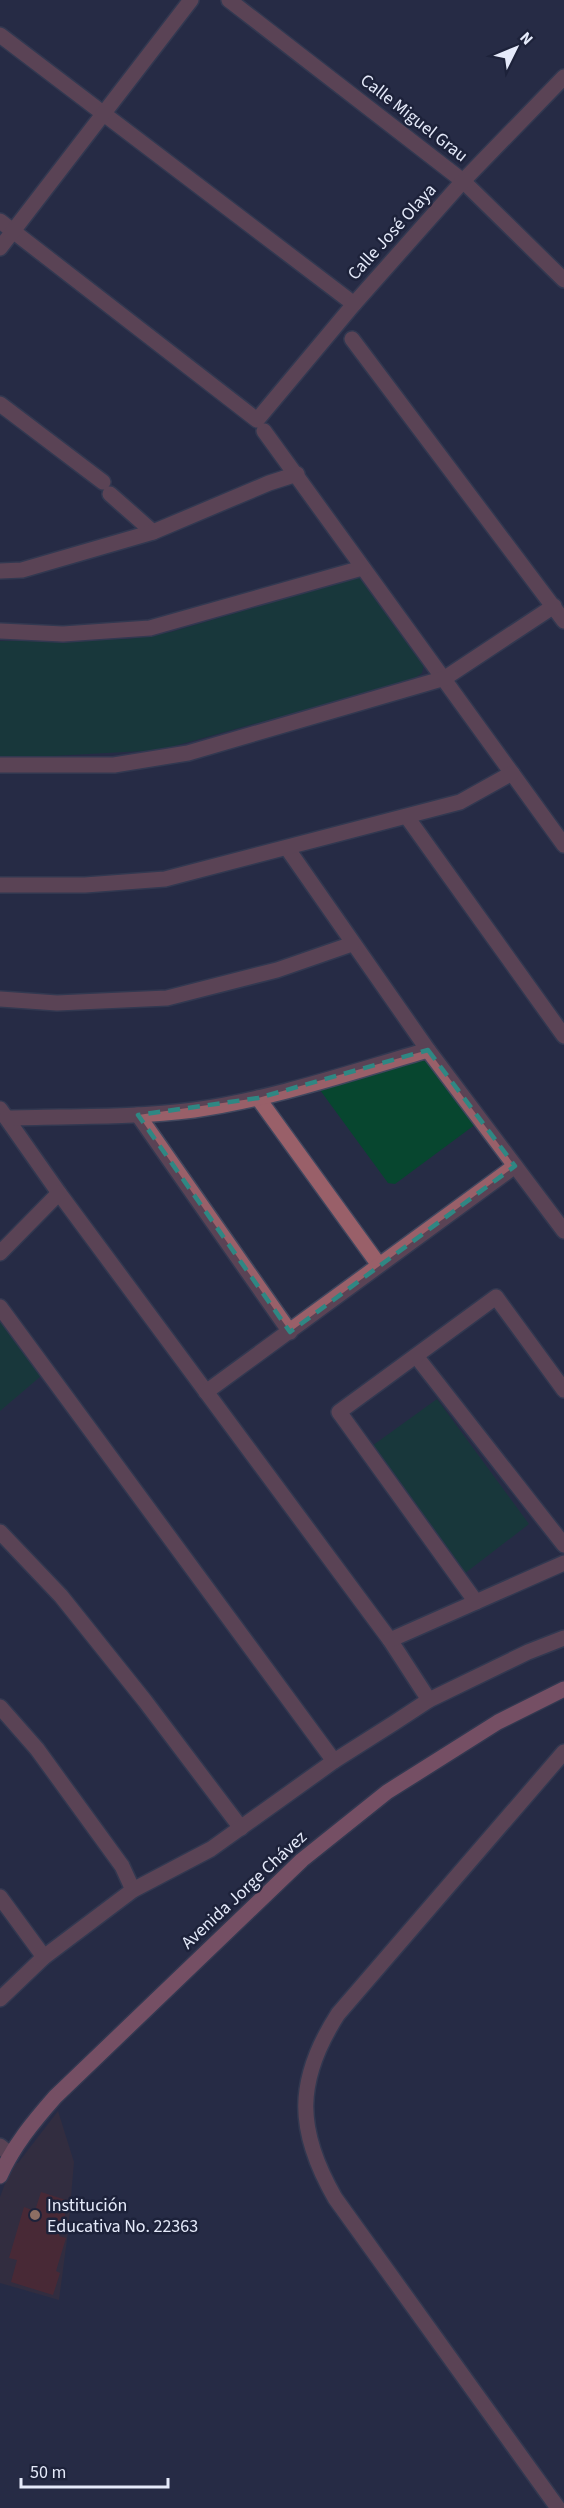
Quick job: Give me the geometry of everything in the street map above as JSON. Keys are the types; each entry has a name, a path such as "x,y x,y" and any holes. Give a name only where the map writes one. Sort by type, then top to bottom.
{"main road":[{"name":"Avenida Jorge Chávez","path":"0,2176 5,2150 55,2097 302,1860 387,1792 498,1722 564,1689"}],"street":[{"path":"0,248 191,0"},
{"name":"Calle Miguel Grau","path":"229,0 463,181 564,280"},
{"path":"0,35 354,304"},
{"name":"Calle José Olaya","path":"261,425 354,304 463,181 564,77"},
{"path":"0,221 261,425 564,845"},
{"path":"352,339 559,609 564,621"},
{"path":"0,405 106,488 153,532"},
{"path":"0,571 22,570 153,532 269,483 297,474"},
{"path":"0,631 63,634 150,628 362,568"},
{"path":"0,765 114,765 188,753 445,678 559,609"},
{"path":"0,885 85,885 165,879 460,802 512,773"},
{"path":"407,817 564,1036"},
{"path":"288,848 352,944 428,1050 564,1231"},
{"path":"0,999 57,1003 167,998 277,970 352,944"},
{"path":"3,1114 138,1115 194,1110 258,1098 428,1050"},
{"path":"258,1098 379,1265"},
{"path":"3,1114 58,1193 390,1640 429,1700"},
{"path":"138,1115 290,1332"},
{"path":"206,1392 515,1166"},
{"path":"0,1253 58,1193"},
{"path":"476,1602 339,1412 496,1297 564,1390"},
{"path":"0,1307 334,1761"},
{"path":"416,1356 564,1545"},
{"path":"0,1532 61,1596 145,1701 241,1828"},
{"path":"390,1640 564,1563"},
{"path":"0,1999 44,1957 133,1890 211,1849 334,1761 429,1700 528,1652 564,1638"},
{"path":"0,1707 37,1749 122,1866 133,1890"},
{"path":"558,2508 335,2198 320,2171 311,2147 306,2118 309,2073 316,2053 338,2014 564,1752"},
{"path":"0,1897 44,1957"}],"highlighted area":[{"path":"428,1050 515,1166 290,1332 138,1115 258,1098"}],"shaded area":[{"name":"Institución Educativa No. 22363","path":"58,2111 74,2162 59,2300 0,2283 0,2197 13,2162 18,2163"}],"green space":[{"path":"358,577 365,582 424,664 422,673 412,680 160,750 0,757 0,641 129,639 171,632"},
{"path":"421,1060 434,1064 476,1124 395,1184 388,1183 320,1090"},
{"path":"0,1321 41,1376 0,1411"},
{"path":"437,1399 529,1524 464,1574 372,1446"}],"building":[{"path":"41,2192 69,2201 59,2236 66,2238 56,2271 60,2273 53,2295 11,2282 17,2260 9,2258 24,2207 35,2211"}],"place":[{"name":"Institución Educativa No. 22363","path":"35,2215"}]}
